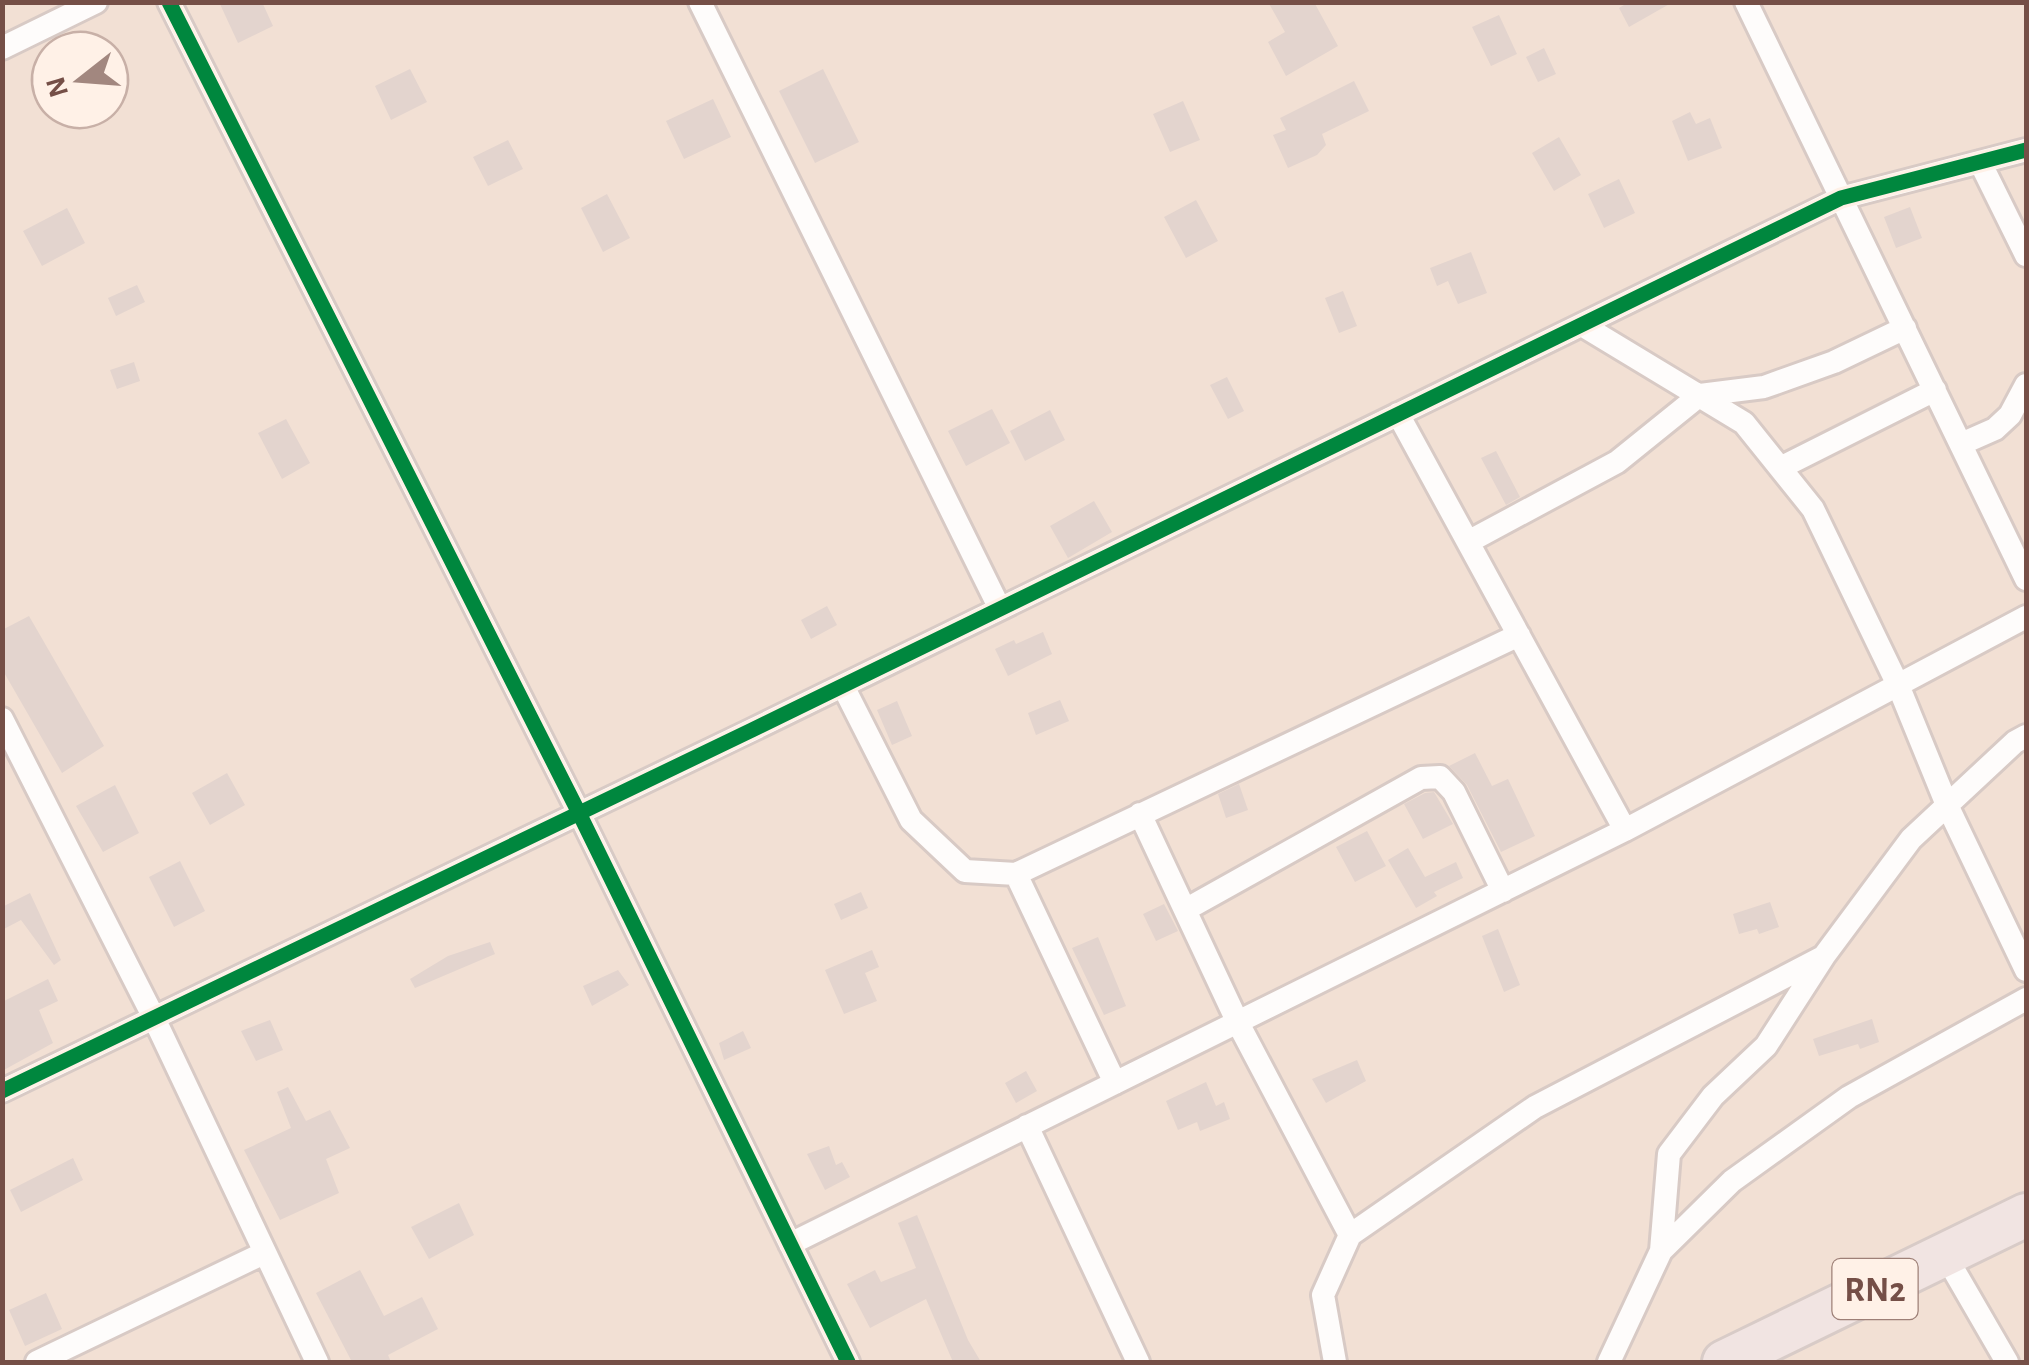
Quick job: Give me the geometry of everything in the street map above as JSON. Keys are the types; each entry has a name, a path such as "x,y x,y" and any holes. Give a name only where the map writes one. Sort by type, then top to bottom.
{"highway":[{"name":"RN2","path":"1724,1362 2026,1215"}],"street":[{"path":"2,48 96,2"},
{"path":"169,2 579,813 848,1362"},
{"path":"700,2 1000,609"},
{"path":"1746,2 2026,579"},
{"path":"2,1091 1842,198 2026,150"},
{"path":"1980,162 2026,255"},
{"path":"1582,325 1744,424 1814,508 2026,970"},
{"path":"1468,542 1618,462 1700,395 1764,387 1834,362 1905,328"},
{"path":"1961,444 1995,429 2010,415 2026,385"},
{"path":"1780,468 1935,390"},
{"path":"1398,414 1625,830"},
{"path":"790,1244 1625,830 2026,617"},
{"path":"843,686 911,820 965,871 1016,874 1519,635"},
{"path":"2,719 153,1016 317,1362"},
{"path":"1661,1251 1669,1154 1714,1096 1766,1046 1824,956 1910,839 2026,736"},
{"path":"1185,910 1421,778 1440,776 1454,792 1503,891"},
{"path":"1140,814 1238,1022 1350,1234"},
{"path":"1016,874 1115,1083"},
{"path":"1335,1362 1323,1295 1350,1234 1535,1107 1824,956"},
{"path":"1609,1362 1661,1251 1732,1181 1850,1097 2026,999"},
{"path":"1028,1126 1138,1362"},
{"path":"37,1362 264,1253"},
{"path":"1945,1255 2007,1362"}],"shaded area":[{"path":"3,3 2026,3 2026,1362 3,1362"}],"building":[{"path":"219,2 262,2 273,26 238,43"},
{"path":"1268,2 1314,2 1338,46 1286,76 1268,42 1285,32"},
{"path":"1629,2 1673,2 1629,27 1619,8"},
{"path":"1499,15 1517,54 1491,66 1472,27"},
{"path":"1544,48 1556,74 1538,82 1526,57"},
{"path":"410,69 427,102 391,120 375,86"},
{"path":"823,69 859,142 815,163 779,91"},
{"path":"1354,81 1369,111 1322,134 1326,145 1317,155 1288,168 1273,135 1286,130 1280,118"},
{"path":"713,99 731,137 684,159 666,121"},
{"path":"1183,101 1200,140 1170,152 1153,114"},
{"path":"1690,112 1696,124 1710,118 1722,148 1688,161 1672,121"},
{"path":"1559,137 1581,175 1554,191 1532,153"},
{"path":"508,140 523,169 488,186 473,157"},
{"path":"1619,179 1635,213 1604,228 1588,194"},
{"path":"607,194 630,238 603,252 581,208"},
{"path":"1196,200 1218,241 1186,258 1164,217"},
{"path":"1910,207 1922,238 1896,248 1884,217"},
{"path":"67,208 85,243 42,266 23,231"},
{"path":"1471,252 1487,293 1458,304 1448,281 1437,286 1430,268"},
{"path":"137,285 145,302 116,316 108,298"},
{"path":"1343,291 1357,326 1339,333 1325,298"},
{"path":"134,362 140,381 117,389 110,370"},
{"path":"1227,377 1244,411 1228,419 1210,385"},
{"path":"992,409 1010,443 966,466 948,431"},
{"path":"1050,410 1065,440 1025,461 1010,431"},
{"path":"286,419 310,463 282,479 258,433"},
{"path":"1496,451 1520,497 1506,505 1481,458"},
{"path":"1094,501 1112,532 1068,558 1050,526"},
{"path":"827,606 837,625 811,639 801,620"},
{"path":"29,616 104,746 62,773 2,669 2,630"},
{"path":"1043,632 1052,654 1008,676 995,649"},
{"path":"1060,700 1069,721 1036,735 1028,713"},
{"path":"897,701 912,736 892,745 877,710"},
{"path":"1475,753 1492,786 1508,779 1535,836 1501,852 1467,785 1449,766"},
{"path":"227,773 245,805 210,825 192,793"},
{"path":"1239,784 1248,810 1226,818 1218,794"},
{"path":"115,785 139,833 103,852 76,806"},
{"path":"1434,792 1453,824 1423,839 1404,804"},
{"path":"1367,831 1386,866 1355,882 1336,847"},
{"path":"1408,848 1425,877 1456,862 1463,878 1434,892 1437,896 1416,908 1388,860"},
{"path":"180,861 205,911 174,927 149,877"},
{"path":"861,892 868,908 841,920 834,904"},
{"path":"30,893 61,960 54,965 21,920 2,930 2,907"},
{"path":"1770,902 1779,927 1759,934 1757,929 1739,934 1733,914"},
{"path":"1164,904 1178,931 1156,941 1143,914"},
{"path":"1498,929 1520,985 1504,992 1482,936"},
{"path":"1098,937 1126,1006 1104,1015 1072,948"},
{"path":"490,942 495,954 415,988 410,979 448,956"},
{"path":"872,950 879,967 865,973 877,1001 844,1014 825,970"},
{"path":"618,970 629,985 592,1006 583,986"},
{"path":"48,979 58,1001 39,1010 53,1043 2,1071 2,1002"},
{"path":"1872,1019 1879,1042 1819,1056 1813,1039"},
{"path":"270,1020 283,1050 256,1061 241,1031"},
{"path":"743,1031 751,1048 724,1060 719,1043"},
{"path":"1357,1060 1366,1081 1326,1103 1312,1079"},
{"path":"1026,1071 1037,1091 1016,1103 1005,1083"},
{"path":"1206,1082 1216,1106 1224,1102 1230,1119 1200,1131 1197,1122 1178,1130 1166,1101"},
{"path":"288,1087 306,1121 330,1110 350,1148 326,1159 339,1193 280,1220 244,1150 291,1128 277,1092"},
{"path":"829,1146 836,1165 842,1162 850,1177 825,1190 807,1154"},
{"path":"73,1158 83,1180 21,1212 10,1190"},
{"path":"459,1203 474,1235 429,1259 411,1227"},
{"path":"917,1215 968,1340 981,1362 953,1362 926,1299 870,1328 847,1284 875,1270 881,1282 916,1268 898,1223"},
{"path":"360,1270 384,1316 422,1297 438,1329 388,1355 391,1362 352,1362 316,1293"},
{"path":"46,1293 62,1329 25,1346 9,1310"}],"cycle path":[{"path":"169,2 579,813 848,1362"},
{"path":"2,1091 1841,198 2026,150"}]}
